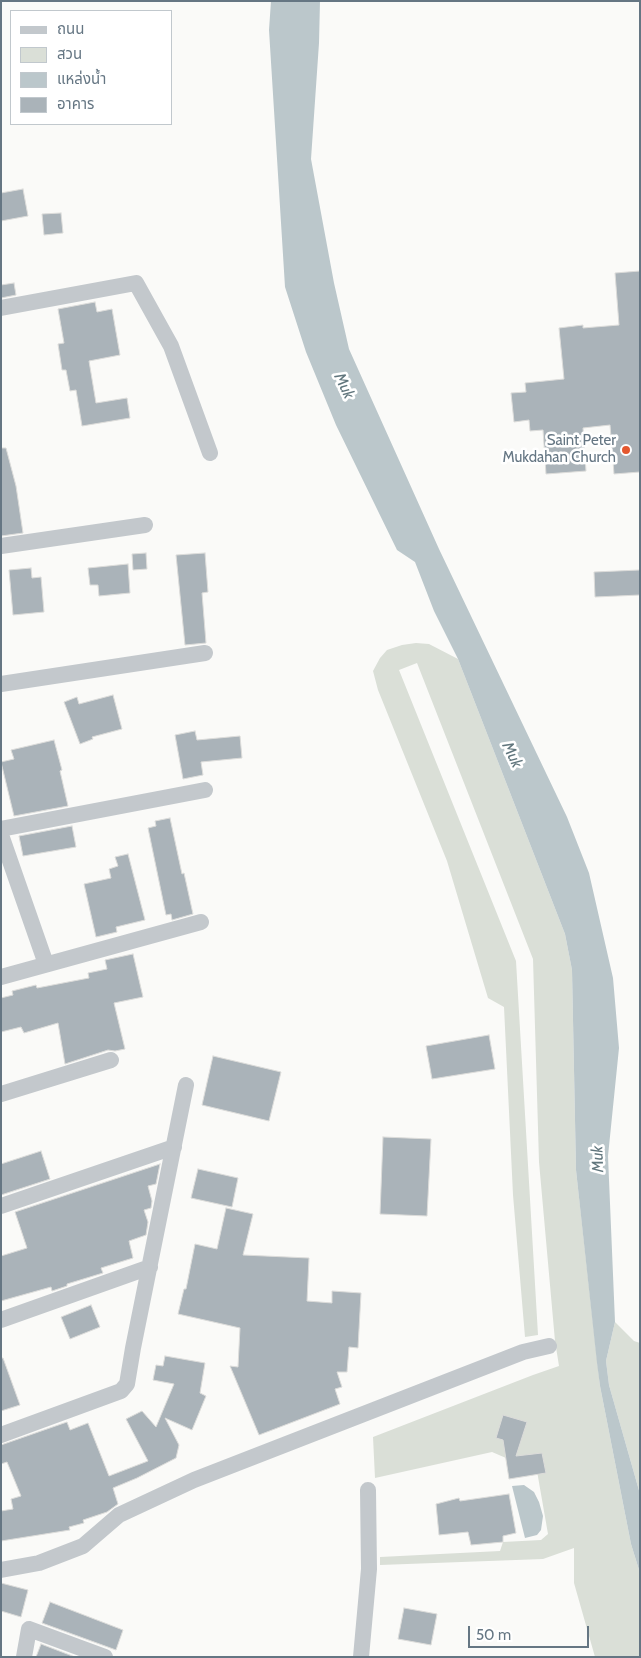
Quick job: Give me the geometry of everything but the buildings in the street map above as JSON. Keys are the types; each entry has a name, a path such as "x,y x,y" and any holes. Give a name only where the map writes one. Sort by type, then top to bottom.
{"street":[{"path":"1,308 136,282 171,346 210,454"},
{"path":"1,546 145,525"},
{"path":"1,684 205,653"},
{"path":"1,829 206,790"},
{"path":"1,835 46,964"},
{"path":"1,977 201,922"},
{"path":"1,1094 111,1060"},
{"path":"1,1435 121,1391 127,1384 132,1348 186,1085"},
{"path":"1,1206 174,1148"},
{"path":"1,1320 150,1267"},
{"path":"1,1570 39,1563 83,1546 119,1515 194,1480 523,1352 549,1346"},
{"path":"361,1657 368,1569 368,1490"},
{"path":"24,1657 30,1629 105,1657"}],"green space":[{"path":"416,643 429,644 458,659 565,934 572,970 576,1170 600,1386 631,1544 640,1573 640,1657 595,1657 574,1583 574,1548 543,1559 380,1565 380,1557 500,1551 503,1542 541,1540 548,1534 534,1454 506,1458 492,1452 375,1478 373,1437 559,1366 555,1341 539,1162 533,959 417,663 399,670 516,961 538,1335 525,1337 513,1195 504,1007 488,998 447,861 378,690 373,671 387,650"},
{"path":"615,1322 634,1341 640,1343 640,1494 609,1385 606,1361"}],"water":[{"name":"Muk","path":"271,1 320,1 311,159 334,283 349,349 439,549 567,817 589,873 613,978 619,1048 608,1156 615,1322 606,1361 609,1385 640,1494 640,1573 631,1544 597,1363 576,1170 572,970 565,934 458,659 434,611 415,562 397,550 336,425 306,352 285,287 269,30"},
{"path":"524,1485 534,1492 543,1516 541,1530 537,1535 525,1538 512,1486"}],"place":[{"name":"Saint Peter Mukdahan Church","path":"626,450"}]}
